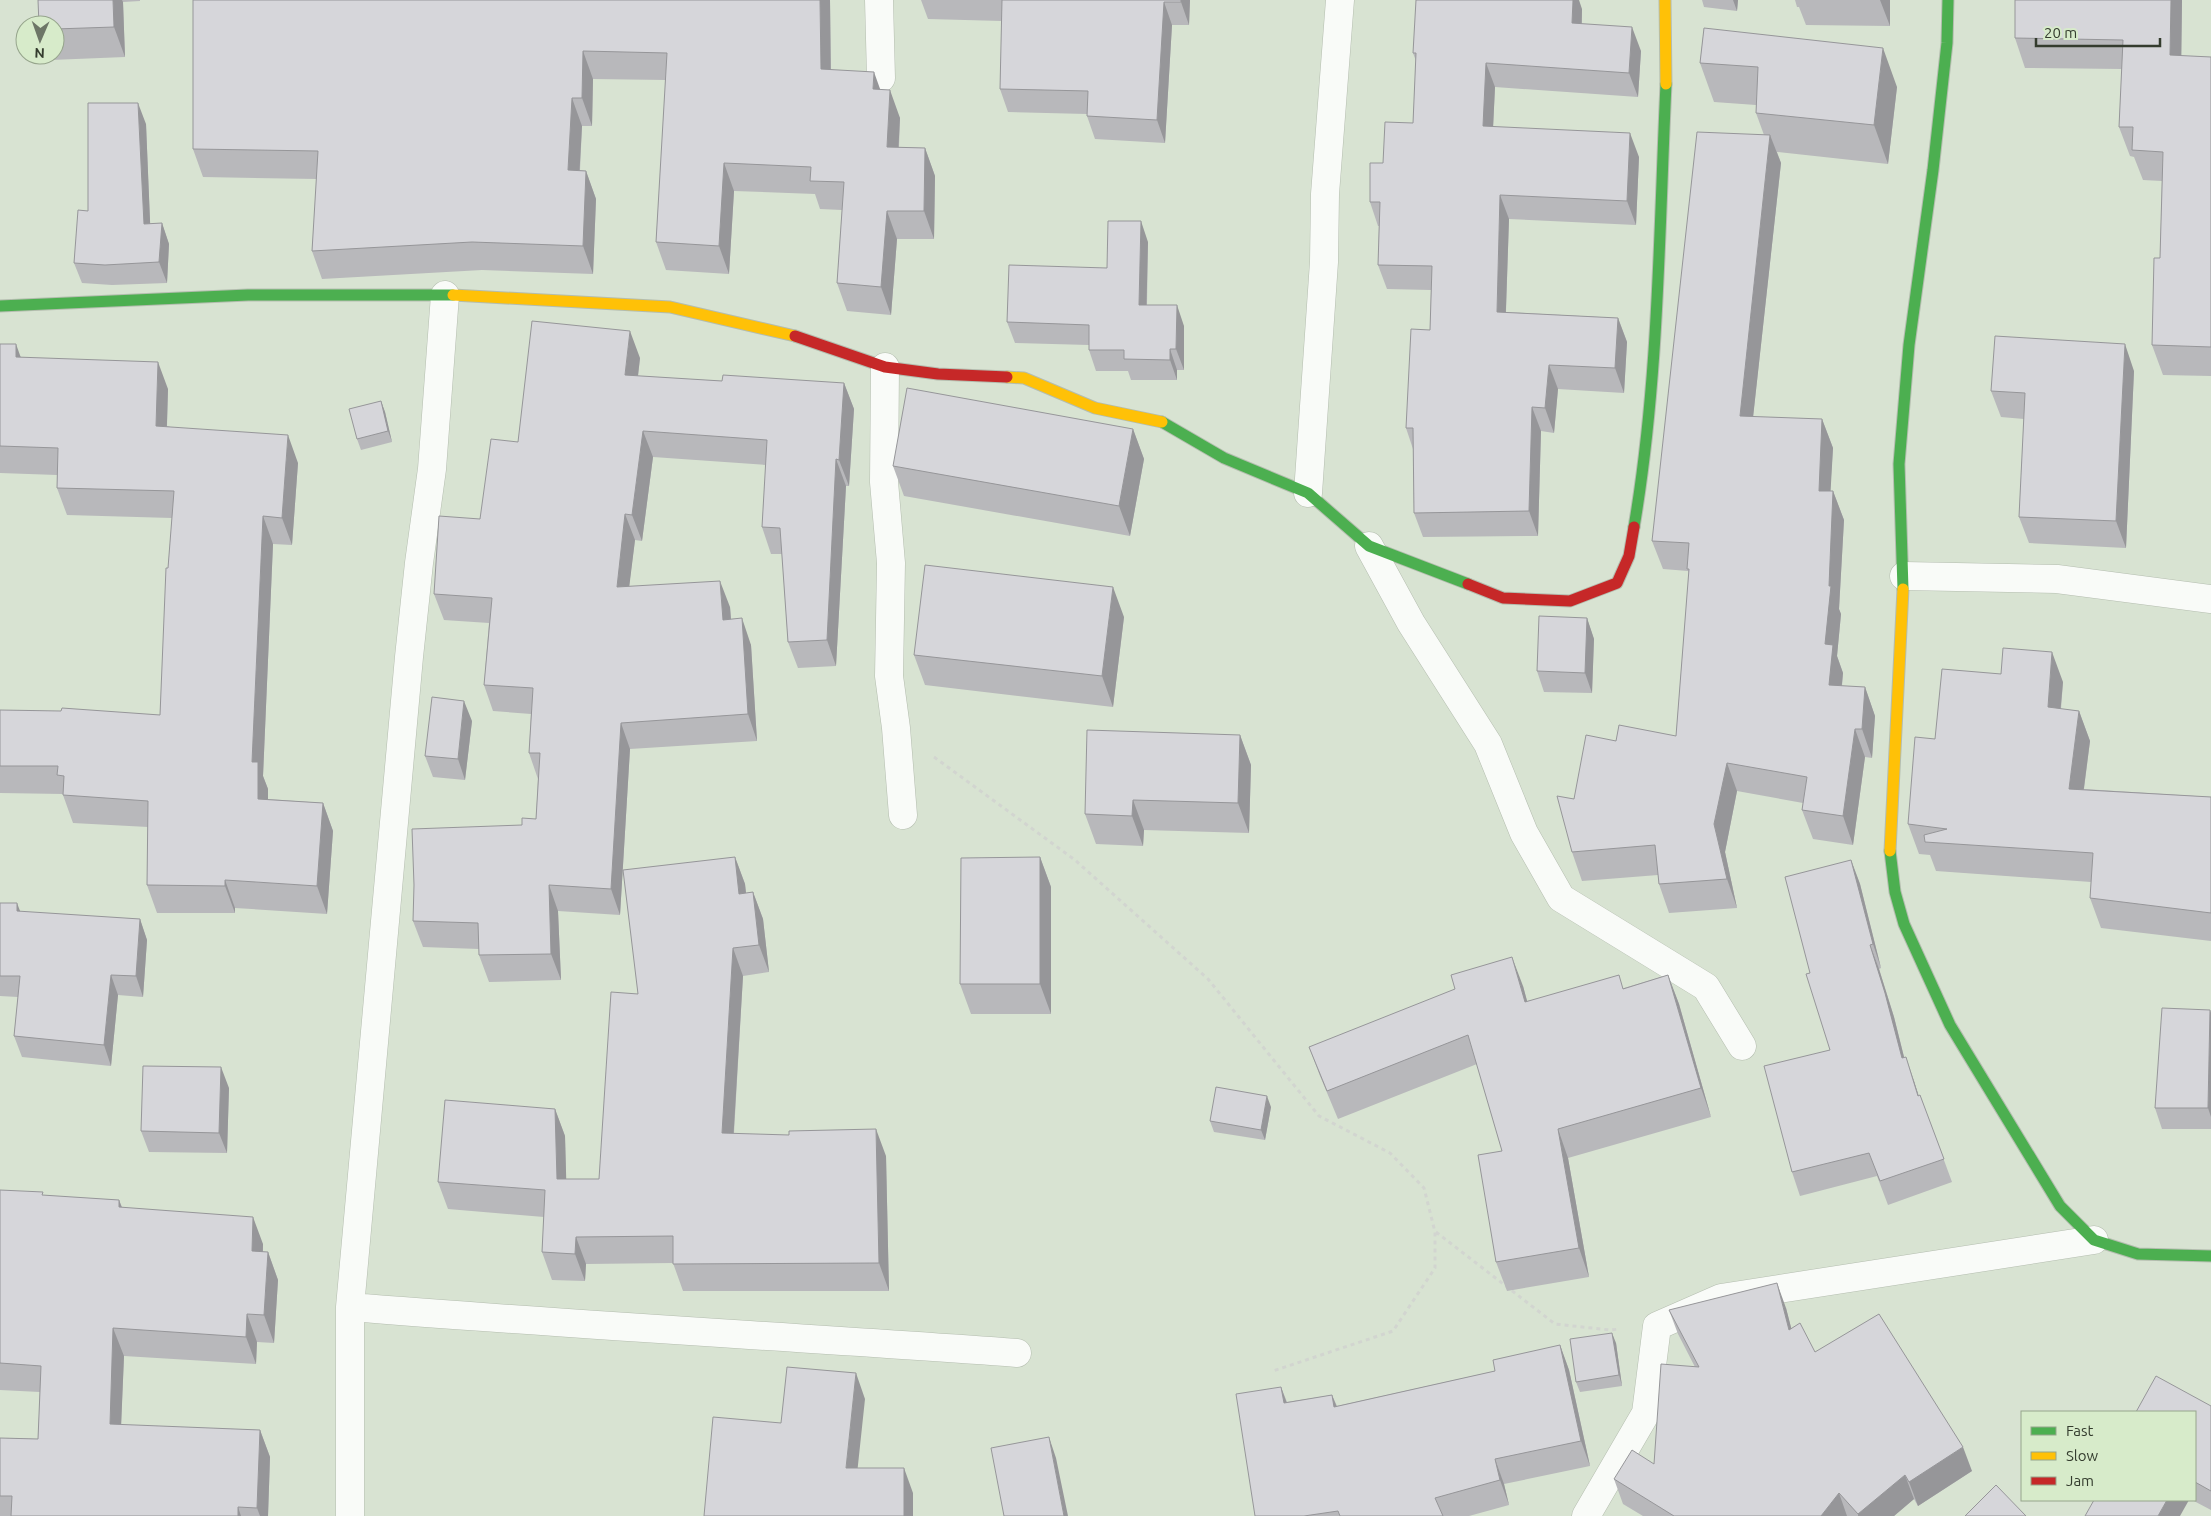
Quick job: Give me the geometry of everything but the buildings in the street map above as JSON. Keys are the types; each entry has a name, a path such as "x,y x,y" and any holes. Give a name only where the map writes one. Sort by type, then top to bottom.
{"street":[{"path":"878,0 881,78"},
{"path":"1308,493 1324,262 1325,194 1340,0"},
{"path":"0,306 248,295 445,295 670,307 785,332 885,368 938,374 1024,378 1095,408 1164,423 1224,458 1308,493 1369,546 1503,598 1570,601 1618,583 1629,556 1641,486 1652,395 1667,59 1665,0"},
{"path":"1948,0 1946,53 1933,170 1909,345 1899,464 1904,576 1890,852 1894,892 1904,924 1950,1024 2060,1206 2094,1240"},
{"path":"350,1516 350,1307 389,868 418,573 432,469 445,295"},
{"path":"885,368 884,482 891,563 889,676 904,815"},
{"path":"1369,546 1411,623 1488,744 1524,833 1561,898 1706,987 1742,1046"},
{"path":"1904,576 2057,580 2211,599"},
{"path":"1586,1516 1646,1413 1657,1326 1721,1298 2094,1240 2138,1254 2211,1256"},
{"path":"350,1307 1017,1352"}],"path":[{"path":"896,728 980,792 1075,860 1208,980 1319,1116 1390,1154 1424,1188 1435,1232 1435,1268 1393,1331 1273,1371"},
{"path":"1435,1232 1555,1324 1610,1330 1657,1326"}],"traffic: fast":[{"path":"1903,589 1899,464 1909,345 1933,170 1947,43 1948,0"},
{"path":"1634,527 1649,417 1657,306 1666,84"},
{"path":"0,306 248,295 453,295"},
{"path":"1162,422 1224,458 1308,493 1369,546 1468,584"},
{"path":"1890,851 1895,892 1904,924 1950,1025 2060,1206 2094,1240 2138,1254 2211,1256"}],"traffic: slow":[{"path":"1665,0 1666,84"},
{"path":"453,295 670,307 795,336"},
{"path":"1007,377 1024,378 1095,408 1162,422"},
{"path":"1890,851 1903,589"}],"traffic: jam":[{"path":"795,336 885,367 938,374 1007,377"},
{"path":"1468,584 1503,598 1570,601 1617,583 1629,556 1634,527"}]}
